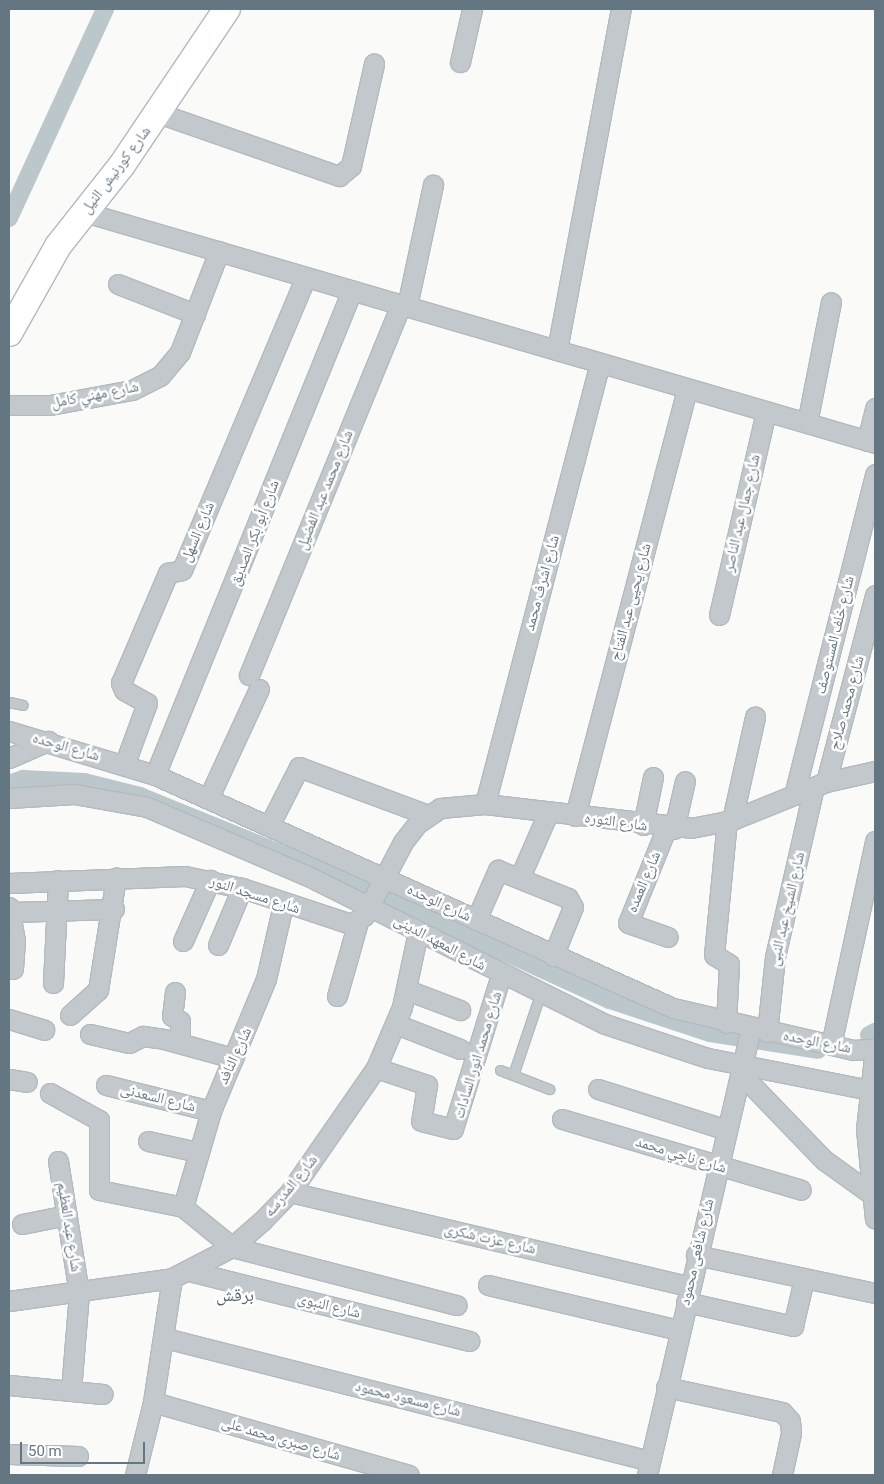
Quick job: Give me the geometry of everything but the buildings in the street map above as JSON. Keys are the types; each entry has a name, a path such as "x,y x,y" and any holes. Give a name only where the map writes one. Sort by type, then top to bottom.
{"main road":[{"name":"شارع كورنيش النيل","path":"9,333 38,279 84,212 158,114 226,9"}],"street":[{"path":"460,62 472,9"},
{"path":"557,350 621,9"},
{"path":"158,114 339,176 351,166 374,64"},
{"name":"شارع محمد عبد الفضيل","path":"210,797 404,305 433,185"},
{"path":"84,212 871,442 875,408"},
{"name":"شارع مهني كامل","path":"9,405 50,405 147,385 172,365 195,314 219,252"},
{"name":"شارع السهل","path":"125,763 147,703 124,690 121,683 168,573 182,570 306,277"},
{"path":"118,284 195,314"},
{"name":"شارع أبو بكر الصديق","path":"155,774 352,290"},
{"path":"807,424 831,302"},
{"name":"شارع اشرف محمد","path":"485,804 600,363"},
{"name":"شارع يحيى عبد الفتاح","path":"575,816 687,388"},
{"name":"شارع جمال عبد الناصر","path":"719,615 766,412"},
{"name":"شارع خلف المستوصف","path":"794,795 875,474"},
{"name":"شارع محمد صلاح","path":"820,785 875,595"},
{"path":"726,1023 729,964 714,955 729,820 755,717"},
{"name":"شارع الوحده","path":"9,731 125,763 210,797 635,994 726,1023 759,1031 831,1045 875,1049"},
{"path":"9,758 48,741"},
{"path":"270,824 299,767 428,815 381,876 358,922 337,996"},
{"name":"شارع الثوره","path":"428,815 461,803 485,804 670,829 729,820 820,785 875,771"},
{"path":"643,825 653,777"},
{"path":"670,829 685,781"},
{"name":"شارع الشيخ عبد النبى","path":"759,1031 775,956 820,785"},
{"name":"شارع المعهد الدينى","path":"9,798 74,794 147,808 368,904 540,995 639,1037 741,1069 873,1090"},
{"path":"520,877 548,812"},
{"name":"شارع العمده","path":"668,937 628,923 670,829"},
{"path":"831,1045 875,841"},
{"path":"476,920 496,872 520,877 574,902 553,956"},
{"name":"شارع مسجد النور","path":"9,883 116,877 185,876 242,888 283,904 342,923 358,922"},
{"path":"70,1015 98,990 114,909 116,877"},
{"path":"53,983 58,880"},
{"path":"183,941 210,880"},
{"path":"218,945 242,888"},
{"name":"شارع النافد","path":"183,1207 211,1110 266,979 283,904"},
{"path":"14,969 10,909 114,909"},
{"name":"شارع المدرسه","path":"9,1301 79,1293 181,1275 232,1247 290,1192 376,1068 396,1024 407,990 418,932"},
{"name":"شارع محمد انور السادات","path":"376,1068 427,1085 422,1121 453,1129 502,975"},
{"path":"407,990 460,1010"},
{"path":"176,992 172,1016 180,1021 180,1043"},
{"path":"9,1019 44,1030"},
{"path":"396,1024 460,1049"},
{"name":"شارع شافعى محمود","path":"649,1468 696,1255 741,1069 759,1031"},
{"path":"90,1034 129,1043 143,1036 180,1043 233,1058"},
{"path":"875,1049 870,1193 875,1219"},
{"path":"741,1069 824,1160 870,1193"},
{"name":"شارع السعدنى","path":"106,1085 211,1110"},
{"path":"598,1089 726,1130"},
{"path":"50,1093 99,1120 99,1190 183,1207 232,1247 458,1305"},
{"name":"شارع ناجي محمد","path":"562,1119 801,1190"},
{"path":"148,1142 198,1152"},
{"name":"شارع عبد العظيم","path":"58,1161 79,1293 71,1391"},
{"name":"شارع عزت شكرى","path":"290,1192 688,1294 793,1326 804,1279"},
{"path":"22,1224 67,1215"},
{"path":"696,1255 875,1293"},
{"path":"135,1475 181,1275"},
{"name":"شارع النبوى","path":"181,1275 469,1341"},
{"path":"488,1285 679,1330"},
{"name":"شارع مسعود محمود","path":"165,1338 649,1468"},
{"path":"9,1385 103,1394"},
{"path":"666,1387 782,1412 790,1421 791,1433 782,1475"},
{"name":"شارع صبرى محمد على","path":"153,1402 409,1475"},
{"path":"9,1454 78,1456"}],"lane":[{"path":"9,702 23,705"},
{"path":"513,1075 540,995"},
{"path":"500,1070 549,1089"}],"waterway":[{"path":"9,218 105,9"},
{"path":"9,784 23,779 84,782 140,796 353,883 610,1000 710,1033 818,1050"},
{"path":"869,1035 875,1032"}],"district":[{"name":"برقش","path":"235,1295"}]}
